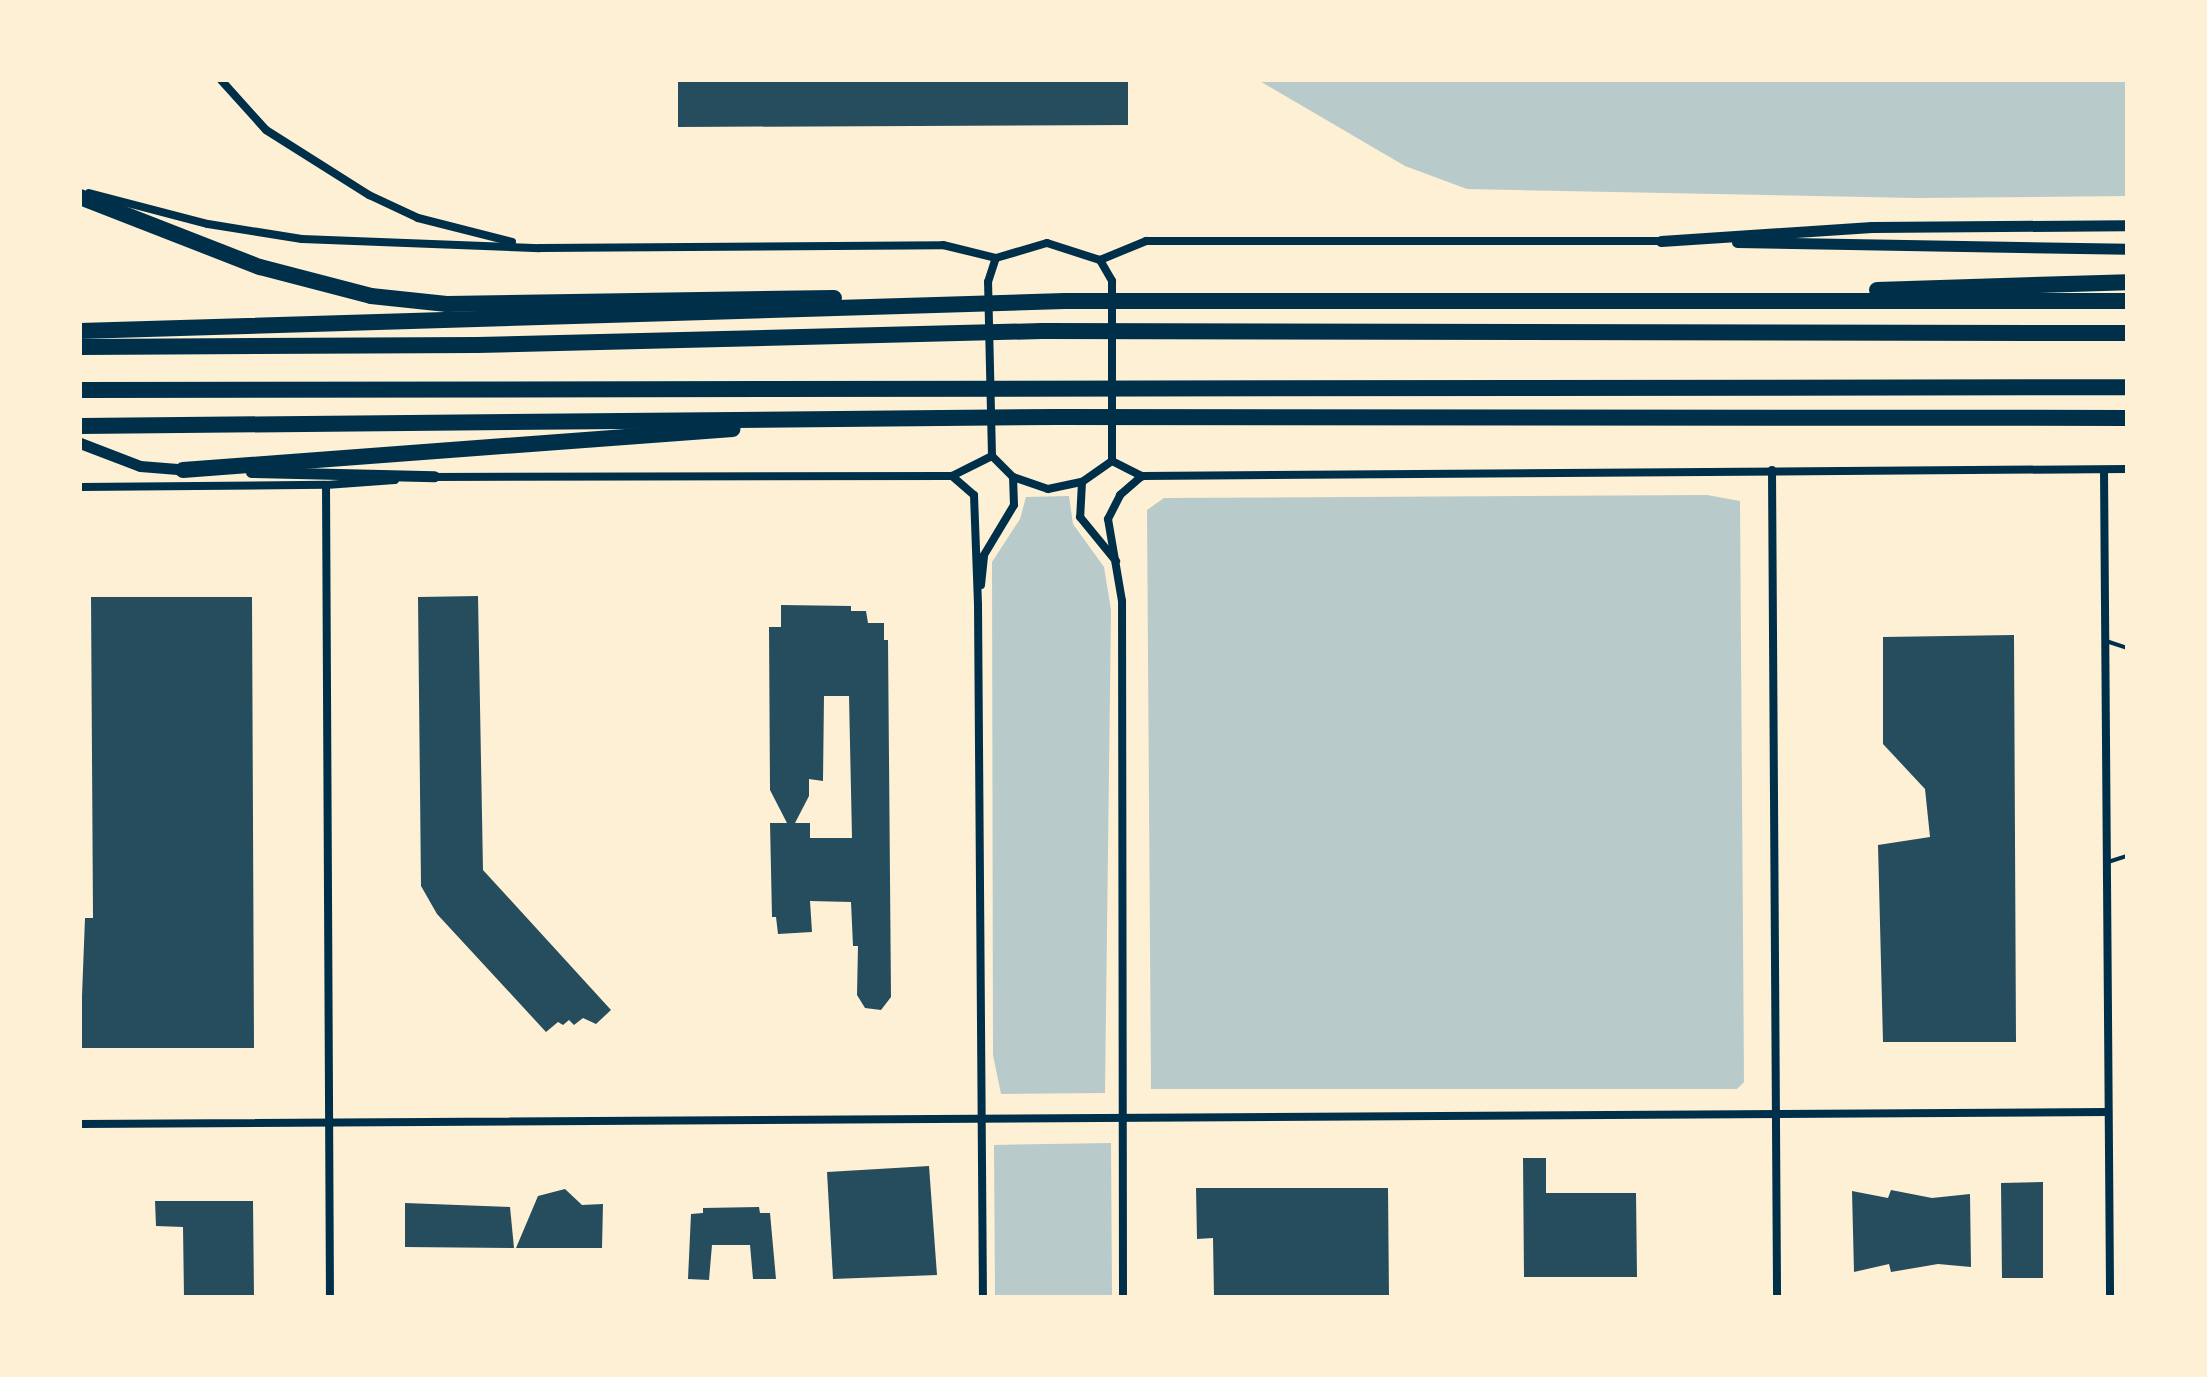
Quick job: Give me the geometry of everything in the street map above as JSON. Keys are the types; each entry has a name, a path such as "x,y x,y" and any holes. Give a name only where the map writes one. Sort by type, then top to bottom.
{"highway":[{"path":"80,194 260,267 371,296 447,304 795,296 972,302"},
{"path":"1737,299 1986,283 2127,282"},
{"path":"80,331 972,302 2127,301"},
{"path":"80,347 477,345 1042,331 2127,333"},
{"path":"80,390 2127,387"},
{"path":"183,470 880,418"},
{"path":"80,426 880,418 2127,418"}],"street":[{"path":"221,80 266,130 369,195 418,218 528,247"},
{"path":"80,194 208,224 302,239 528,247 943,245 996,258 1047,243 1100,260 1146,241 1661,241 2127,249"},
{"path":"1661,241 1872,227 2127,225"},
{"path":"996,258 988,282 992,456 1013,477 1048,489 1082,482 1112,461"},
{"path":"1100,260 1112,281 1112,461"},
{"path":"80,443 140,466 183,470 434,476 952,476 992,456"},
{"path":"1112,461 1142,476 2127,469"},
{"path":"1772,470 1777,1297"},
{"path":"2104,470 2110,1297"},
{"path":"80,487 326,485 434,476"},
{"path":"952,476 974,495 978,605 983,1297"},
{"path":"1123,1297 1122,601 1108,519 1120,495 1142,476"},
{"path":"978,605 984,555 1014,505 1013,477"},
{"path":"1082,482 1080,517 1116,562"},
{"path":"326,485 330,1297"},
{"path":"80,1124 2108,1112"}],"lane":[{"path":"2106,641 2127,648"},
{"path":"2108,862 2127,856"}],"shaded area":[{"path":"1258,80 2127,80 2127,196 1916,198 1467,189 1405,166"},
{"path":"1707,495 1740,501 1744,1082 1737,1089 1151,1089 1147,510 1164,498"},
{"path":"1069,496 1073,524 1104,567 1111,610 1105,1093 1001,1094 993,1055 992,562 1020,519 1026,497"},
{"path":"1111,1143 1112,1297 995,1297 994,1145"}],"building":[{"path":"678,80 1128,80 1128,125 678,127"},
{"path":"478,596 483,870 611,1010 596,1024 583,1018 574,1025 569,1020 563,1025 558,1022 546,1032 437,914 421,886 418,597"},
{"path":"91,597 252,597 254,1048 80,1048 85,918 93,918"},
{"path":"781,605 851,606 851,611 866,611 868,623 884,623 884,640 888,640 891,997 881,1010 865,1008 857,995 858,946 853,946 851,902 810,901 812,932 778,934 776,917 772,917 770,823 787,823 770,790 769,627 781,627","holes":["824,696 849,696 852,838 810,838 810,823 795,823 809,796 809,779 823,781"]},
{"path":"2014,635 2016,1042 1883,1042 1878,845 1930,837 1925,789 1883,744 1883,637"},
{"path":"1523,1158 1546,1158 1546,1193 1636,1193 1637,1277 1524,1277"},
{"path":"929,1166 937,1275 833,1279 827,1172"},
{"path":"2043,1182 2043,1278 2002,1278 2001,1183"},
{"path":"1196,1188 1388,1188 1389,1297 1214,1297 1213,1238 1197,1239"},
{"path":"565,1189 582,1205 603,1204 602,1248 516,1248 538,1196"},
{"path":"1891,1190 1932,1198 1970,1194 1971,1267 1938,1264 1891,1272 1889,1264 1854,1272 1852,1191 1888,1198"},
{"path":"155,1201 253,1201 254,1297 184,1297 183,1227 156,1226"},
{"path":"405,1203 510,1207 514,1248 405,1247"},
{"path":"759,1207 760,1213 770,1213 776,1279 753,1279 750,1245 712,1245 709,1280 688,1279 691,1214 703,1213 703,1208"}]}
